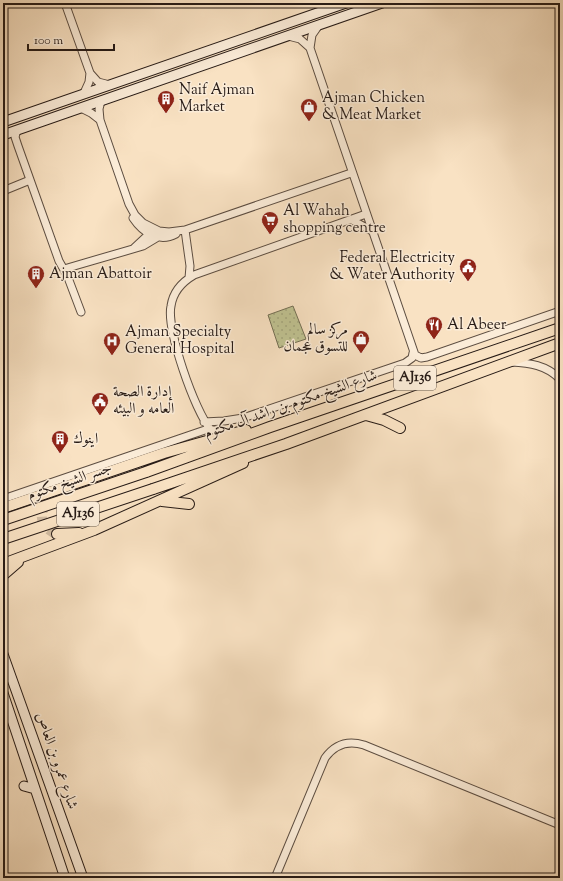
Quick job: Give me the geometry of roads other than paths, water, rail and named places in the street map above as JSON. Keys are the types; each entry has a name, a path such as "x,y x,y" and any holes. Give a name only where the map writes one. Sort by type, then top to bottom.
{"main road":[{"path":"3,122 346,3"},
{"path":"3,135 382,3"},
{"name":"شارع الشيخ مكتوم بن راشد آل مكتوم","path":"146,472 270,427 559,328"},
{"name":"AJ136","path":"3,538 258,454 560,343"},
{"path":"366,415 384,420 400,428"},
{"path":"3,508 164,453 233,433 270,427"},
{"path":"3,564 94,530 230,470 258,454"},
{"path":"92,478 100,465"},
{"name":"جسر الشيخ مكتوم","path":"3,520 146,472"},
{"path":"47,503 67,487"},
{"path":"29,500 33,489"},
{"path":"160,501 189,504"},
{"path":"57,534 94,530"},
{"path":"3,557 25,557"},
{"path":"3,575 25,557"},
{"name":"شارع عمرو بن العاص","path":"3,654 83,878"},
{"name":"شارع عمرو بن العاص","path":"3,693 66,876"},
{"path":"24,786 35,789"}],"street":[{"path":"65,3 90,73 98,82 110,84"},
{"path":"204,422 224,422 250,415 405,363 412,358 413,353 373,231 351,173 310,48 312,35 319,25"},
{"path":"288,36 300,40 310,48"},
{"path":"84,94 89,82 90,73"},
{"path":"101,101 99,109 100,120 134,219 158,237"},
{"path":"80,108 92,112 100,120"},
{"path":"17,130 17,142 30,180 59,261 64,269 81,312"},
{"path":"64,269 147,245 158,237 172,236 183,230 351,173"},
{"path":"3,190 30,180"},
{"path":"211,430 204,422 198,409 172,333 170,321 172,300 181,286 189,278 366,214"},
{"path":"352,220 373,231"},
{"path":"150,231 164,232 183,230"},
{"path":"183,230 190,266 189,278"},
{"path":"134,248 150,231"},
{"path":"413,353 421,358 427,357 560,311"},
{"path":"509,362 540,366 560,379"},
{"path":"3,499 100,465 211,430 233,433"},
{"path":"275,878 325,758 335,747 350,742 364,745 560,825"},
{"path":"280,878 282,864"}],"tunnel":[{"path":"47,503 42,512 43,521 48,529 57,534"}],"place":[{"name":"Naif Ajman Market","path":"166,114"},
{"name":"Ajman Chicken & Meat Market","path":"309,122"},
{"name":"Al Wahah shopping centre","path":"270,235"},
{"name":"Federal Electricity & Water Authority","path":"468,282"},
{"name":"Ajman Abattoir","path":"36,289"},
{"name":"Al Abeer","path":"434,340"},
{"name":"مركز سالم للتسوق عجمان","path":"361,354"},
{"name":"Ajman Specialty General Hospital","path":"112,356"},
{"name":"إدارة الصحة العامه و البيئه","path":"100,416"},
{"name":"اينوك","path":"60,454"}]}
